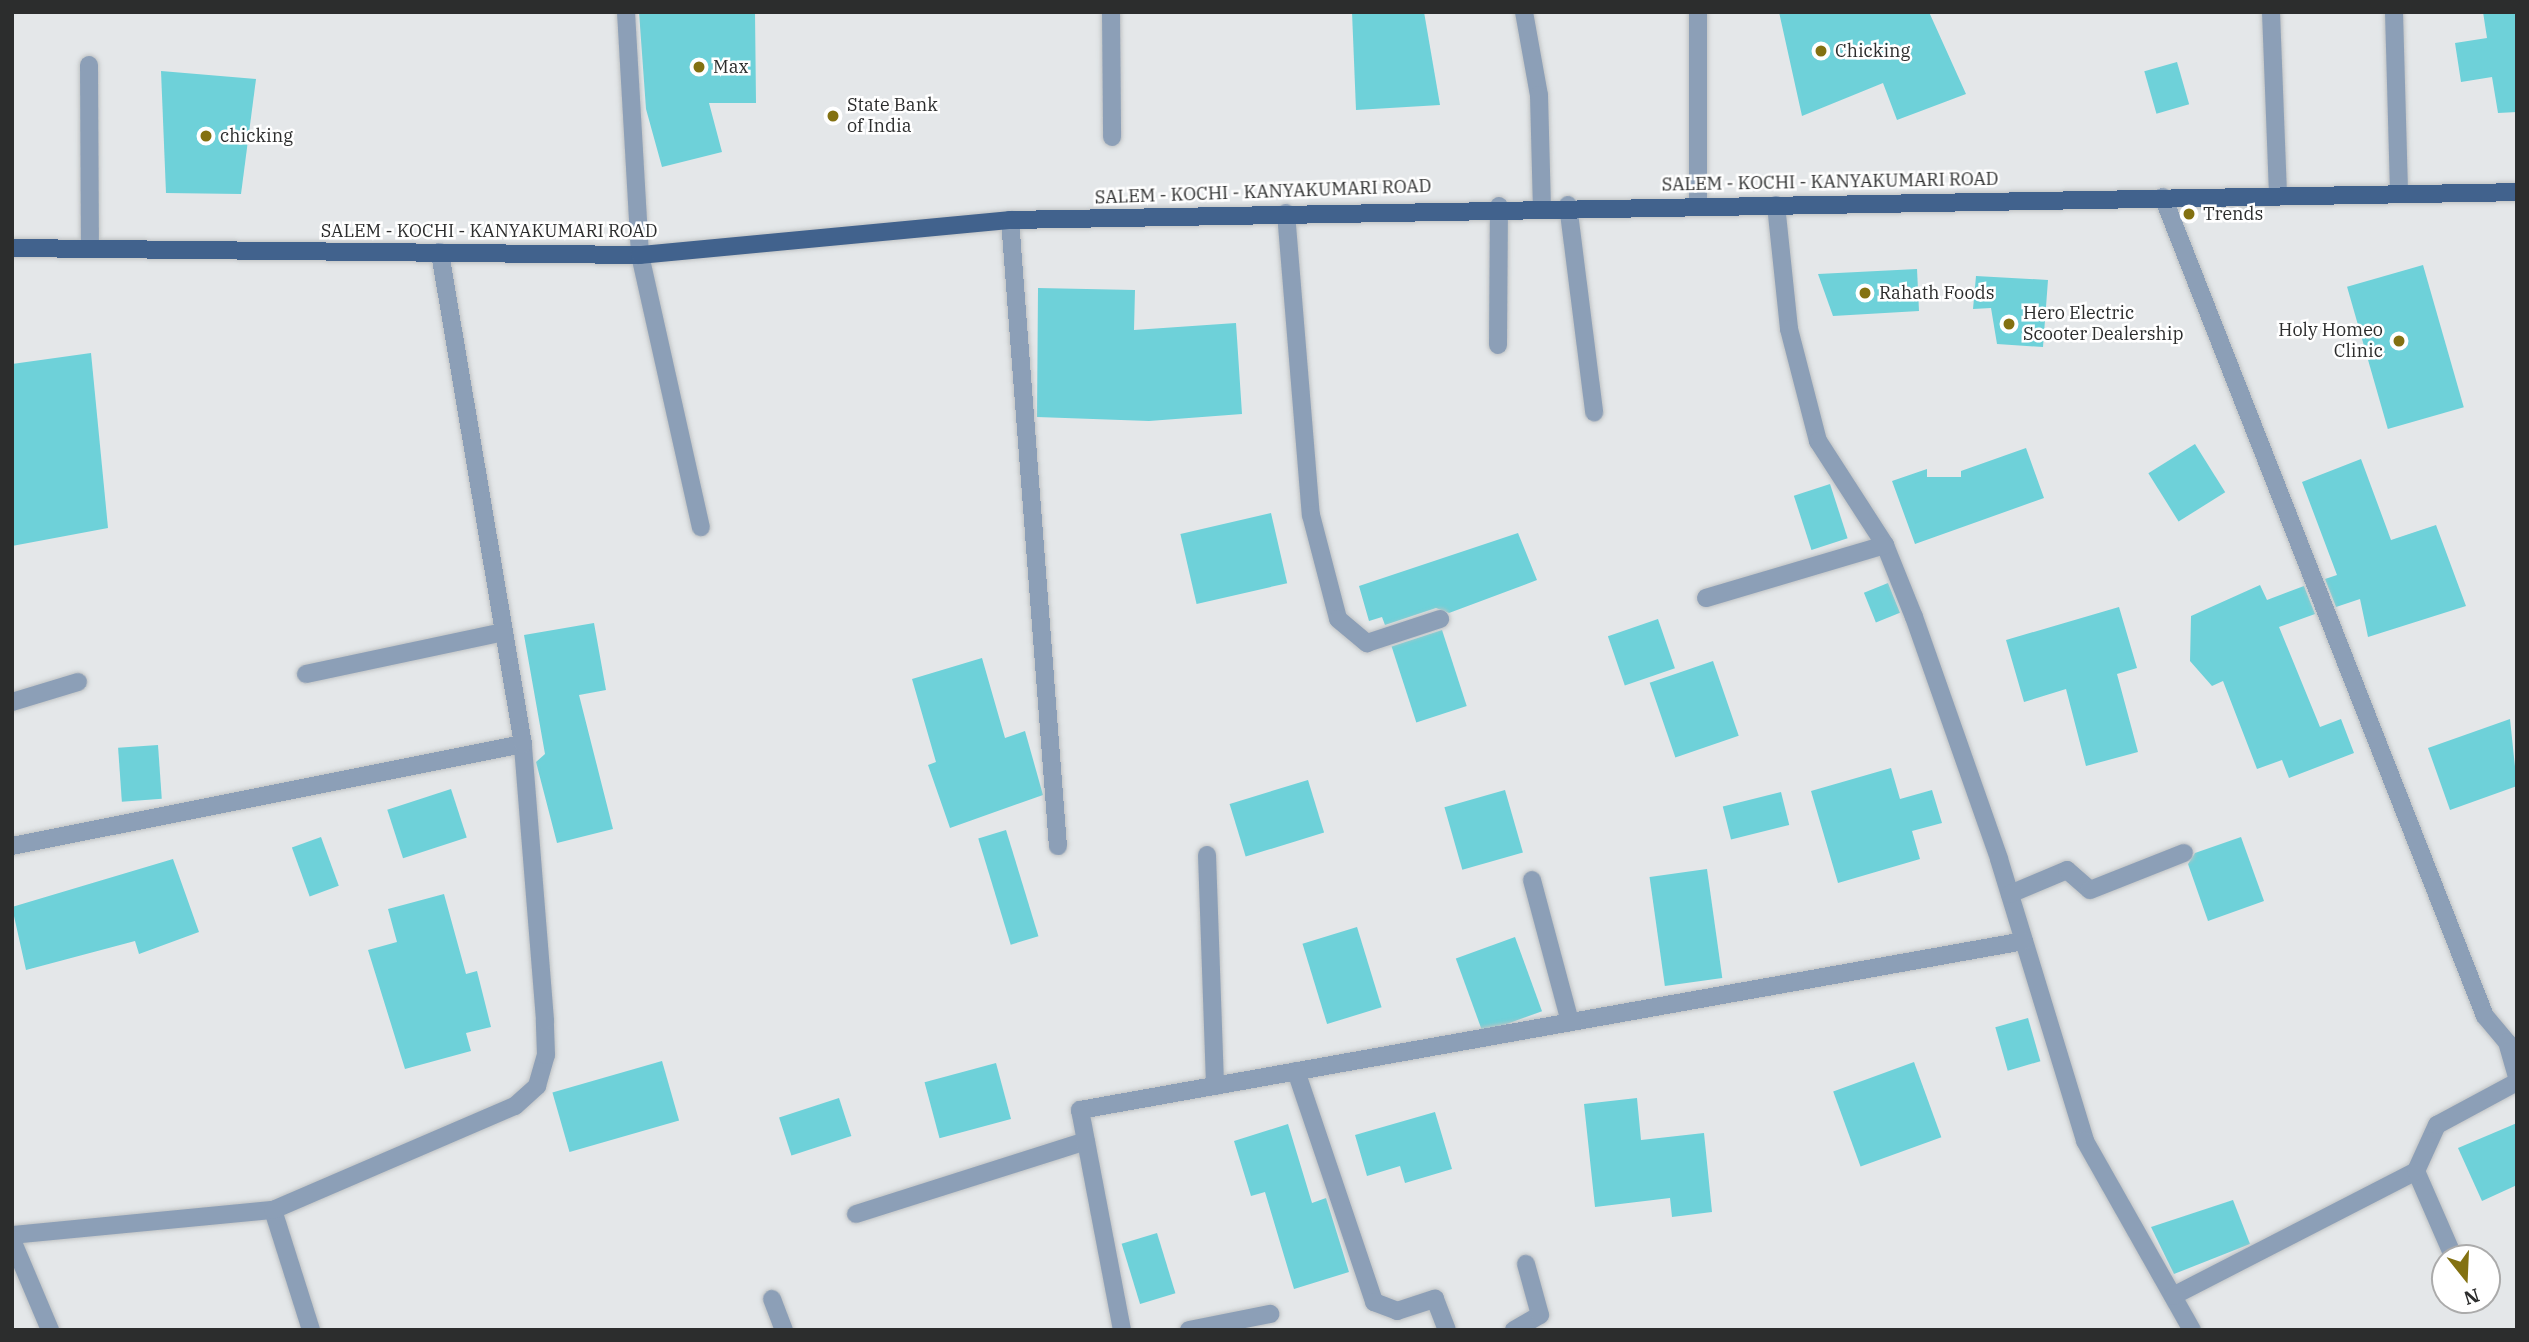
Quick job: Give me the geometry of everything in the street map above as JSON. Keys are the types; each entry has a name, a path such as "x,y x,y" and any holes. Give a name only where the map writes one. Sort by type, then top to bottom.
{"main road":[{"name":"SALEM - KOCHI - KANYAKUMARI ROAD","path":"12,248 90,246 640,256 1010,220 1499,206 1776,205 2517,192"}],"street":[{"path":"626,12 640,256 701,527"},
{"path":"1111,12 1112,137"},
{"path":"1524,12 1539,95 1542,206"},
{"path":"1698,12 1698,205"},
{"path":"2272,12 2278,195"},
{"path":"2394,12 2399,192"},
{"path":"89,65 90,246"},
{"path":"2163,197 2485,1016 2507,1042 2517,1076"},
{"path":"1568,205 1594,412"},
{"path":"1776,205 1789,329 1818,441 1885,545 2010,894 2085,1141 2193,1330"},
{"path":"1498,345 1499,206"},
{"path":"1286,213 1311,515 1338,620 1367,643 1440,619"},
{"path":"1010,220 1058,846"},
{"path":"50,1330 12,1238 274,1210 515,1107 537,1086 546,1055 545,1020 523,744 440,252"},
{"path":"1706,598 1885,545"},
{"path":"306,674 503,632"},
{"path":"12,702 78,681"},
{"path":"12,846 523,744"},
{"path":"2010,894 2067,870 2090,890 2185,853"},
{"path":"1207,855 1215,1086"},
{"path":"1532,880 1570,1022"},
{"path":"1122,1330 1080,1110 2024,941"},
{"path":"1296,1071 1374,1302 1397,1311 1435,1299 1447,1330"},
{"path":"2173,1296 2416,1171 2437,1125 2517,1082"},
{"path":"856,1214 1086,1141"},
{"path":"2416,1171 2448,1244"},
{"path":"274,1210 311,1330"},
{"path":"1514,1330 1540,1315 1526,1264"},
{"path":"772,1299 785,1330"},
{"path":"1189,1330 1270,1314"}],"building":[{"path":"639,12 755,12 756,103 709,103 722,152 662,167 646,109"},
{"path":"1352,12 1424,12 1440,105 1356,110"},
{"path":"1779,12 1929,12 1966,94 1897,120 1883,83 1802,116"},
{"path":"2483,12 2517,12 2517,112 2498,113 2492,77 2461,82 2455,43 2487,38"},
{"path":"2177,62 2189,104 2156,114 2144,71"},
{"name":"chicking","path":"161,71 256,79 241,194 166,193"},
{"path":"2423,265 2464,407 2388,429 2347,287"},
{"name":"Rahath Foods","path":"1917,269 1919,311 1833,316 1818,274"},
{"name":"Hero Electric Scooter Dealership","path":"1976,276 2048,280 2043,347 1997,344 1991,308 1973,309"},
{"path":"1038,288 1135,290 1134,330 1236,323 1242,414 1149,421 1037,417"},
{"path":"91,353 108,528 12,546 12,364"},
{"path":"2195,444 2225,492 2179,521 2148,473"},
{"path":"2026,448 2044,498 1915,544 1892,481 1927,469 1927,477 1961,477 1961,471"},
{"path":"2361,459 2391,540 2436,525 2466,606 2368,637 2360,599 2336,607 2325,579 2337,575 2302,482"},
{"path":"1830,484 1848,538 1811,550 1794,496"},
{"path":"1271,513 1287,583 1197,604 1180,534"},
{"path":"1518,533 1537,580 1449,613 1436,608 1385,625 1382,617 1369,621 1359,586"},
{"path":"1888,583 1900,613 1876,622 1864,593"},
{"path":"2260,585 2267,600 2304,586 2315,614 2279,627 2320,727 2341,719 2354,753 2289,778 2282,760 2257,769 2223,681 2212,686 2190,661 2191,616"},
{"path":"2119,607 2137,668 2117,674 2138,752 2086,766 2066,689 2024,702 2006,640"},
{"path":"1658,619 1675,668 1625,685 1608,636"},
{"path":"594,623 606,690 579,695 613,829 557,843 536,762 545,754 524,635"},
{"path":"1442,630 1467,706 1416,722 1392,646"},
{"path":"982,658 1005,738 1025,731 1043,795 950,828 928,765 936,762 912,679"},
{"path":"1713,661 1739,736 1675,758 1650,683"},
{"path":"2510,719 2517,786 2450,810 2428,748"},
{"path":"158,745 162,799 122,802 118,748"},
{"path":"1891,768 1900,799 1932,790 1942,823 1912,831 1920,859 1838,883 1811,791"},
{"path":"1308,780 1324,833 1246,857 1230,804"},
{"path":"451,789 467,838 403,858 387,810"},
{"path":"1505,790 1523,852 1462,870 1444,807"},
{"path":"1781,792 1789,825 1731,840 1723,807"},
{"path":"1006,830 1038,936 1011,945 978,838"},
{"path":"321,837 339,886 310,896 292,848"},
{"path":"2241,837 2264,901 2208,921 2188,864 2195,853"},
{"path":"173,859 199,932 139,954 135,941 26,970 12,907"},
{"path":"1707,869 1722,978 1665,986 1650,877"},
{"path":"444,894 466,974 477,971 491,1027 466,1033 471,1051 405,1069 368,950 397,942 388,909"},
{"path":"1357,927 1382,1007 1327,1024 1302,944"},
{"path":"1515,937 1542,1011 1483,1033 1456,959"},
{"path":"2028,1018 2040,1061 2008,1071 1995,1027"},
{"path":"662,1061 679,1121 570,1152 552,1092"},
{"path":"1914,1062 1941,1137 1861,1167 1833,1091"},
{"path":"996,1063 1011,1119 940,1138 925,1082"},
{"path":"839,1098 851,1136 791,1156 779,1117"},
{"path":"1637,1098 1641,1140 1704,1133 1712,1212 1672,1217 1670,1198 1595,1207 1584,1104"},
{"path":"1435,1112 1452,1169 1405,1183 1400,1166 1367,1176 1355,1135"},
{"path":"2517,1123 2517,1185 2482,1201 2458,1148"},
{"path":"1288,1124 1312,1203 1326,1198 1349,1272 1294,1289 1265,1192 1251,1196 1234,1141"},
{"path":"2233,1200 2250,1244 2174,1274 2151,1227"},
{"path":"1157,1233 1175,1293 1140,1304 1122,1244"}],"place":[{"name":"Chicking","path":"1821,51"},
{"name":"Max","path":"699,67"},
{"name":"State Bank of India","path":"833,116"},
{"name":"chicking","path":"206,136"},
{"name":"Trends","path":"2189,214"},
{"name":"Rahath Foods","path":"1865,293"},
{"name":"Hero Electric Scooter Dealership","path":"2009,324"},
{"name":"Holy Homeo Clinic","path":"2399,341"}]}
